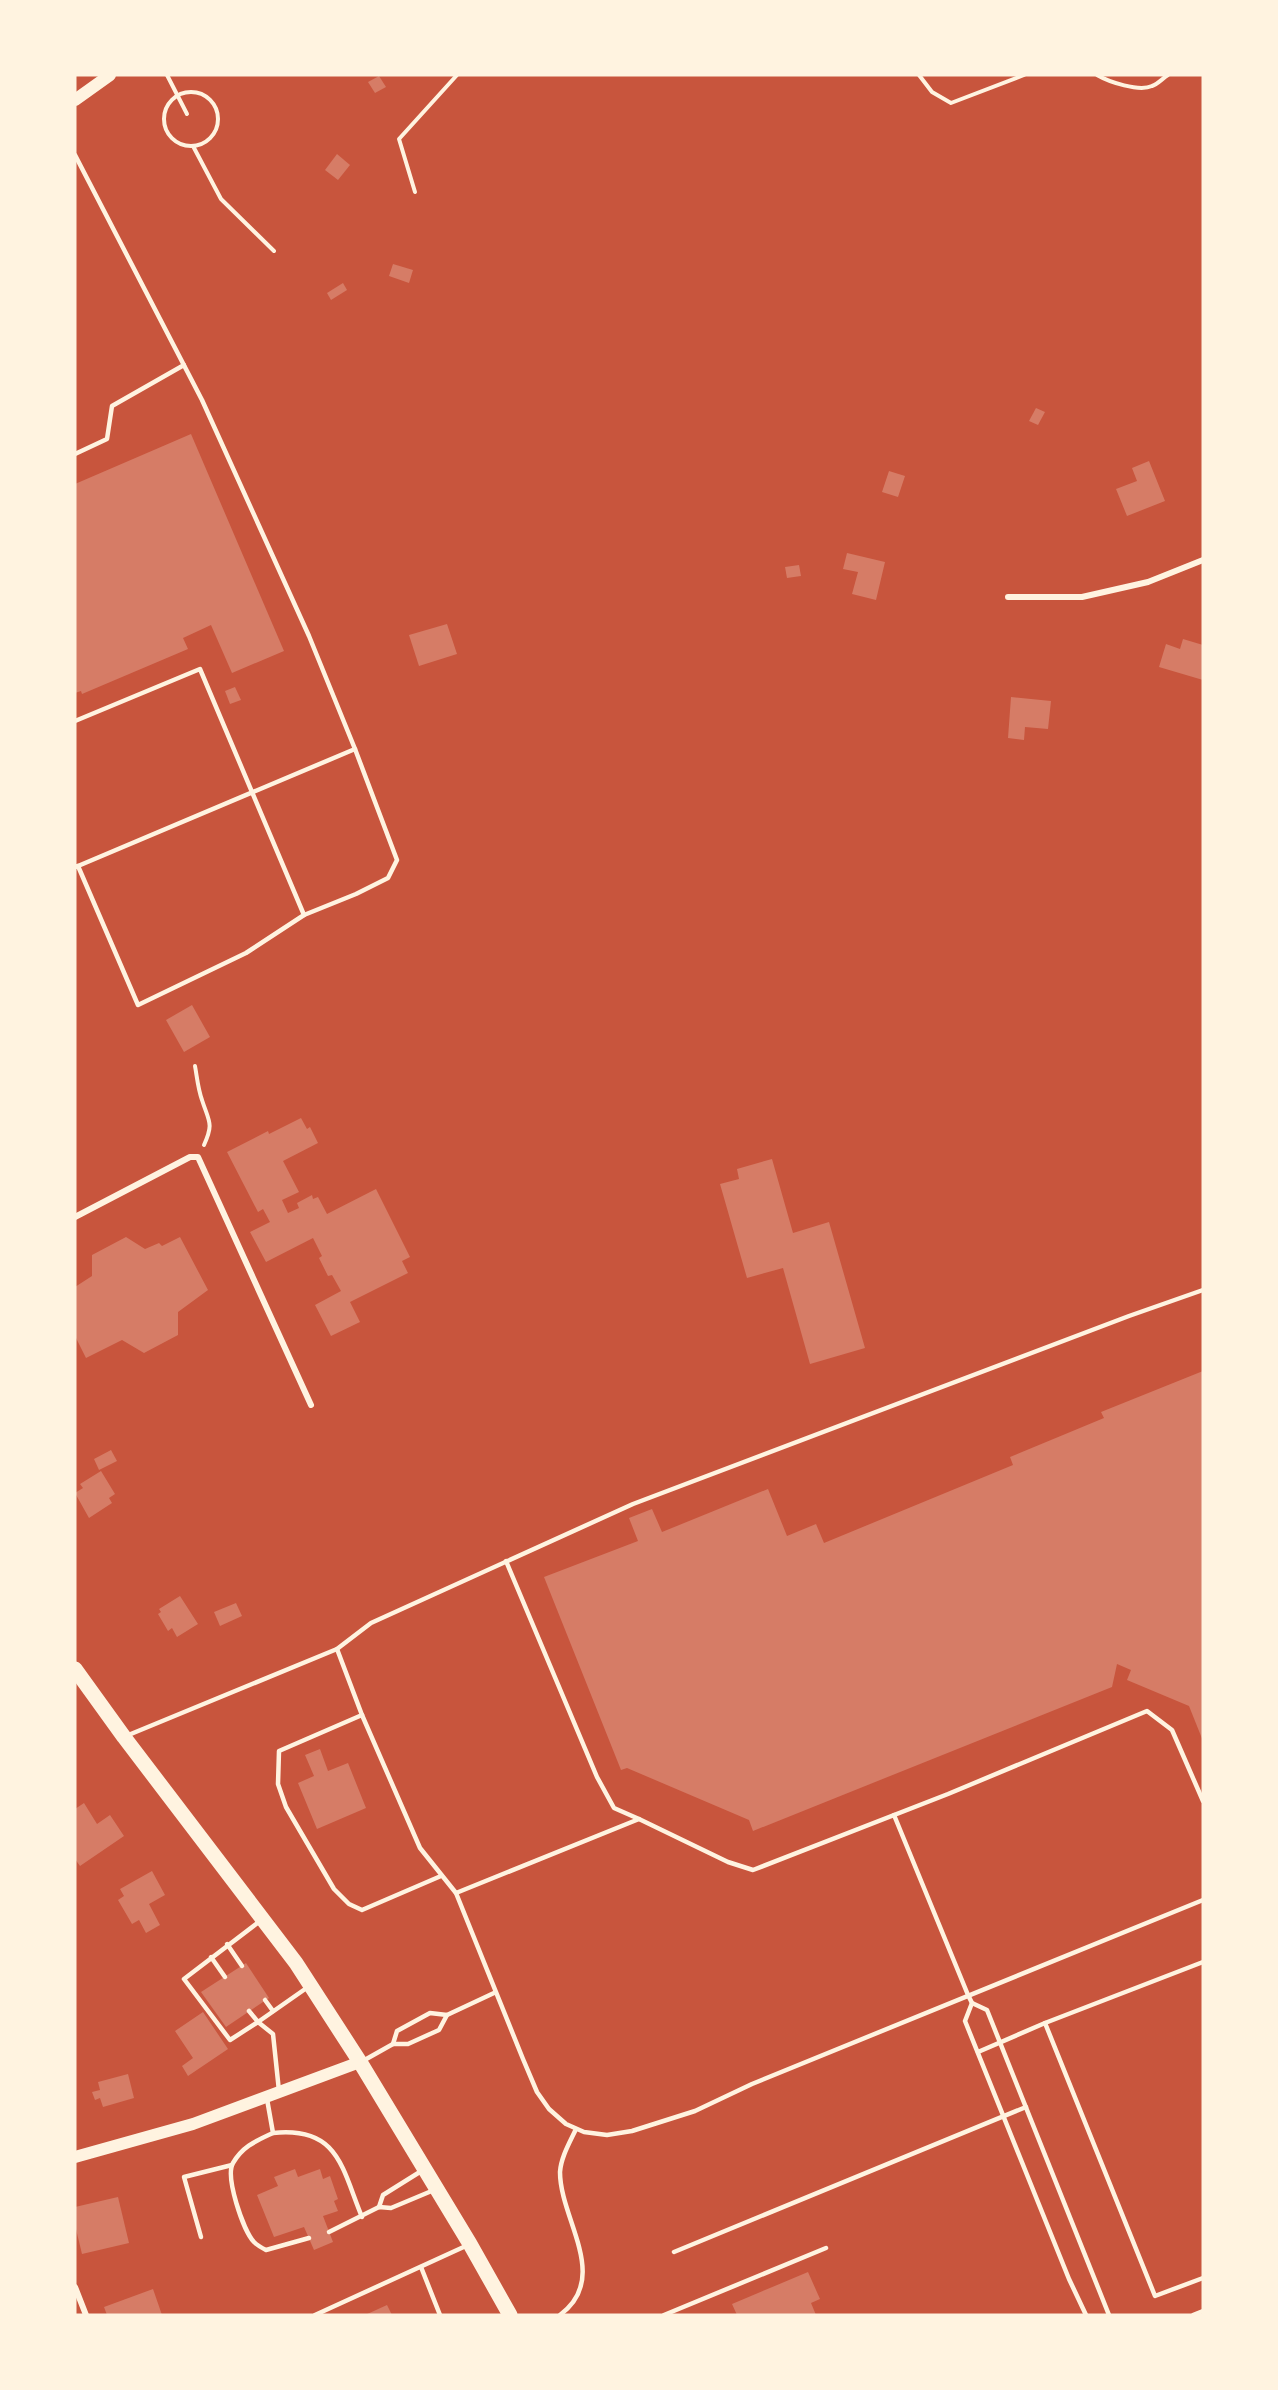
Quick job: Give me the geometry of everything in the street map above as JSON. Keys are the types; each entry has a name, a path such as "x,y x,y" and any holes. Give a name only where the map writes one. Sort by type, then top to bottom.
{"main road":[{"path":"75,100 110,75"},
{"path":"75,1669 311,1986 425,2169 510,2315"},
{"path":"75,2157 193,2124 360,2062"}],"street":[{"path":"1008,597 1082,597 1148,582 1203,560"},
{"path":"75,1217 190,1157 198,1157 311,1405"},
{"path":"75,2287 86,2315"}],"lane":[{"path":"75,155 184,365 309,636 355,749 397,860 388,878 304,915 246,953 138,1005 77,867 355,749"},
{"path":"75,454 107,439 112,406 184,365"},
{"path":"75,721 200,669 304,915"},
{"path":"124,1737 337,1649 371,1623 633,1504 1203,1290"},
{"path":"506,1561 614,1808 728,1862 753,1870 1147,1711 1172,1730 1203,1801"},
{"path":"337,1649 362,1715 420,1848 456,1893 494,1993 537,2092 549,2109 566,2124 576,2129 607,2135 632,2131 695,2111 752,2084 1203,1900"},
{"path":"362,1715 279,1751 278,1784 286,1807 334,1889 348,1904 362,1910 441,1876"},
{"path":"894,1815 968,1995 972,2002 987,2010 1109,2315"},
{"path":"456,1893 639,1819"},
{"path":"262,1919 184,1979 231,2040 311,1986"},
{"path":"227,1944 242,1966"},
{"path":"211,1957 225,1977"},
{"path":"978,2052 1045,2023 1203,1962"},
{"path":"393,2043 397,2031 430,2013 447,2015 494,1993"},
{"path":"265,2000 273,2012"},
{"path":"972,2002 965,2021 1086,2315"},
{"path":"249,2011 273,2034 279,2093"},
{"path":"360,2062 393,2043 408,2044 439,2030 447,2015"},
{"path":"1045,2023 1155,2296 1203,2278"},
{"path":"267,2098 273,2133"},
{"path":"674,2252 1026,2107"},
{"path":"560,2315 578,2295 584,2276 581,2254 562,2188 560,2170 566,2149 576,2129"},
{"path":"309,2238 266,2250 254,2242 244,2224 232,2184 232,2165 246,2146 273,2133 303,2132 323,2144 341,2161 362,2217"},
{"path":"201,2237 184,2177 232,2165"},
{"path":"379,2207 383,2195 425,2169"},
{"path":"329,2232 379,2207 391,2208 437,2189"},
{"path":"315,2315 470,2244"},
{"path":"664,2315 826,2248"},
{"path":"421,2267 440,2315"},
{"path":"1193,2315 1203,2311"}],"path":[{"path":"167,75 187,114"},
{"path":"415,192 399,139 457,75"},
{"path":"919,75 932,92 951,103 1024,75"},
{"path":"1097,75 1119,84 1151,87 1168,75"},
{"path":"193,92 202,94 215,106 218,115 215,132 209,139 193,146 176,141 165,127 165,110 178,96 193,92"},
{"path":"193,146 221,199 274,250"},
{"path":"195,1066 201,1099 210,1117 211,1130 198,1157"}],"building":[{"path":"379,76 386,87 375,93 368,82"},
{"path":"337,154 350,165 338,180 325,170"},
{"path":"393,264 413,270 409,283 389,276"},
{"path":"343,283 347,290 331,300 327,293"},
{"path":"1036,408 1045,412 1038,425 1029,421"},
{"path":"191,434 284,651 232,673 211,625 183,638 188,649 82,694 81,691 75,693 75,484"},
{"path":"1149,461 1165,501 1127,516 1116,489 1137,481 1132,468"},
{"path":"889,471 905,476 898,497 882,492"},
{"path":"847,553 885,562 876,600 852,594 858,572 843,569"},
{"path":"799,565 801,576 787,578 785,567"},
{"path":"447,624 457,654 419,666 409,635"},
{"path":"1183,639 1203,645 1203,680 1159,667 1166,644 1180,649"},
{"path":"235,687 241,700 230,704 225,691"},
{"path":"1011,697 1051,701 1048,729 1025,727 1024,740 1008,738"},
{"path":"192,1005 210,1037 184,1052 166,1020"},
{"path":"301,1118 307,1129 310,1127 318,1143 283,1161 299,1192 282,1200 288,1213 299,1208 297,1203 312,1195 313,1199 318,1197 327,1214 376,1189 410,1257 402,1261 408,1273 350,1302 360,1322 331,1336 315,1305 341,1291 332,1275 328,1276 313,1238 266,1262 250,1232 270,1222 263,1209 258,1212 227,1152 268,1131 269,1134"},
{"path":"772,1159 793,1233 829,1222 865,1348 810,1364 783,1268 747,1278 720,1184 739,1179 737,1169"},
{"path":"126,1237 145,1249 159,1243 162,1246 180,1237 208,1290 178,1312 178,1335 144,1353 122,1340 86,1358 75,1336 75,1287 92,1276 92,1255"},
{"path":"1203,1371 1203,1741 1189,1706 1127,1680 1131,1670 1117,1664 1112,1687 753,1831 749,1820 627,1768 621,1770 544,1577 638,1541 629,1518 652,1509 662,1532 768,1489 787,1536 816,1524 824,1543 1013,1465 1010,1457 1104,1418 1101,1412"},
{"path":"111,1450 117,1461 99,1470 94,1459"},
{"path":"101,1471 115,1494 109,1498 112,1503 89,1518 75,1493 83,1488 80,1484"},
{"path":"180,1596 198,1624 177,1637 172,1628 168,1631 158,1614 161,1612 159,1609"},
{"path":"236,1603 242,1616 220,1626 214,1612"},
{"path":"320,1749 328,1771 348,1763 366,1808 317,1829 298,1783 314,1776 305,1755"},
{"path":"84,1803 97,1824 110,1815 124,1836 80,1866 75,1859 75,1809"},
{"path":"152,1871 165,1895 149,1904 160,1925 146,1933 139,1920 132,1924 118,1900 124,1896 120,1889"},
{"path":"246,1963 269,1998 226,2027 201,1992"},
{"path":"203,2012 228,2049 188,2076 182,2066 193,2058 175,2031"},
{"path":"128,2074 134,2098 103,2107 100,2098 95,2100 92,2092 100,2090 98,2082"},
{"path":"295,2169 298,2177 320,2169 323,2179 330,2176 338,2199 334,2201 338,2211 323,2216 333,2242 314,2250 304,2227 274,2237 257,2195 278,2186 274,2177"},
{"path":"118,2197 129,2243 82,2254 75,2225 75,2207"},
{"path":"808,2272 820,2299 811,2303 816,2315 737,2315 732,2304"},
{"path":"153,2289 162,2315 107,2315 104,2307"},
{"path":"387,2305 392,2315 365,2315"}]}
